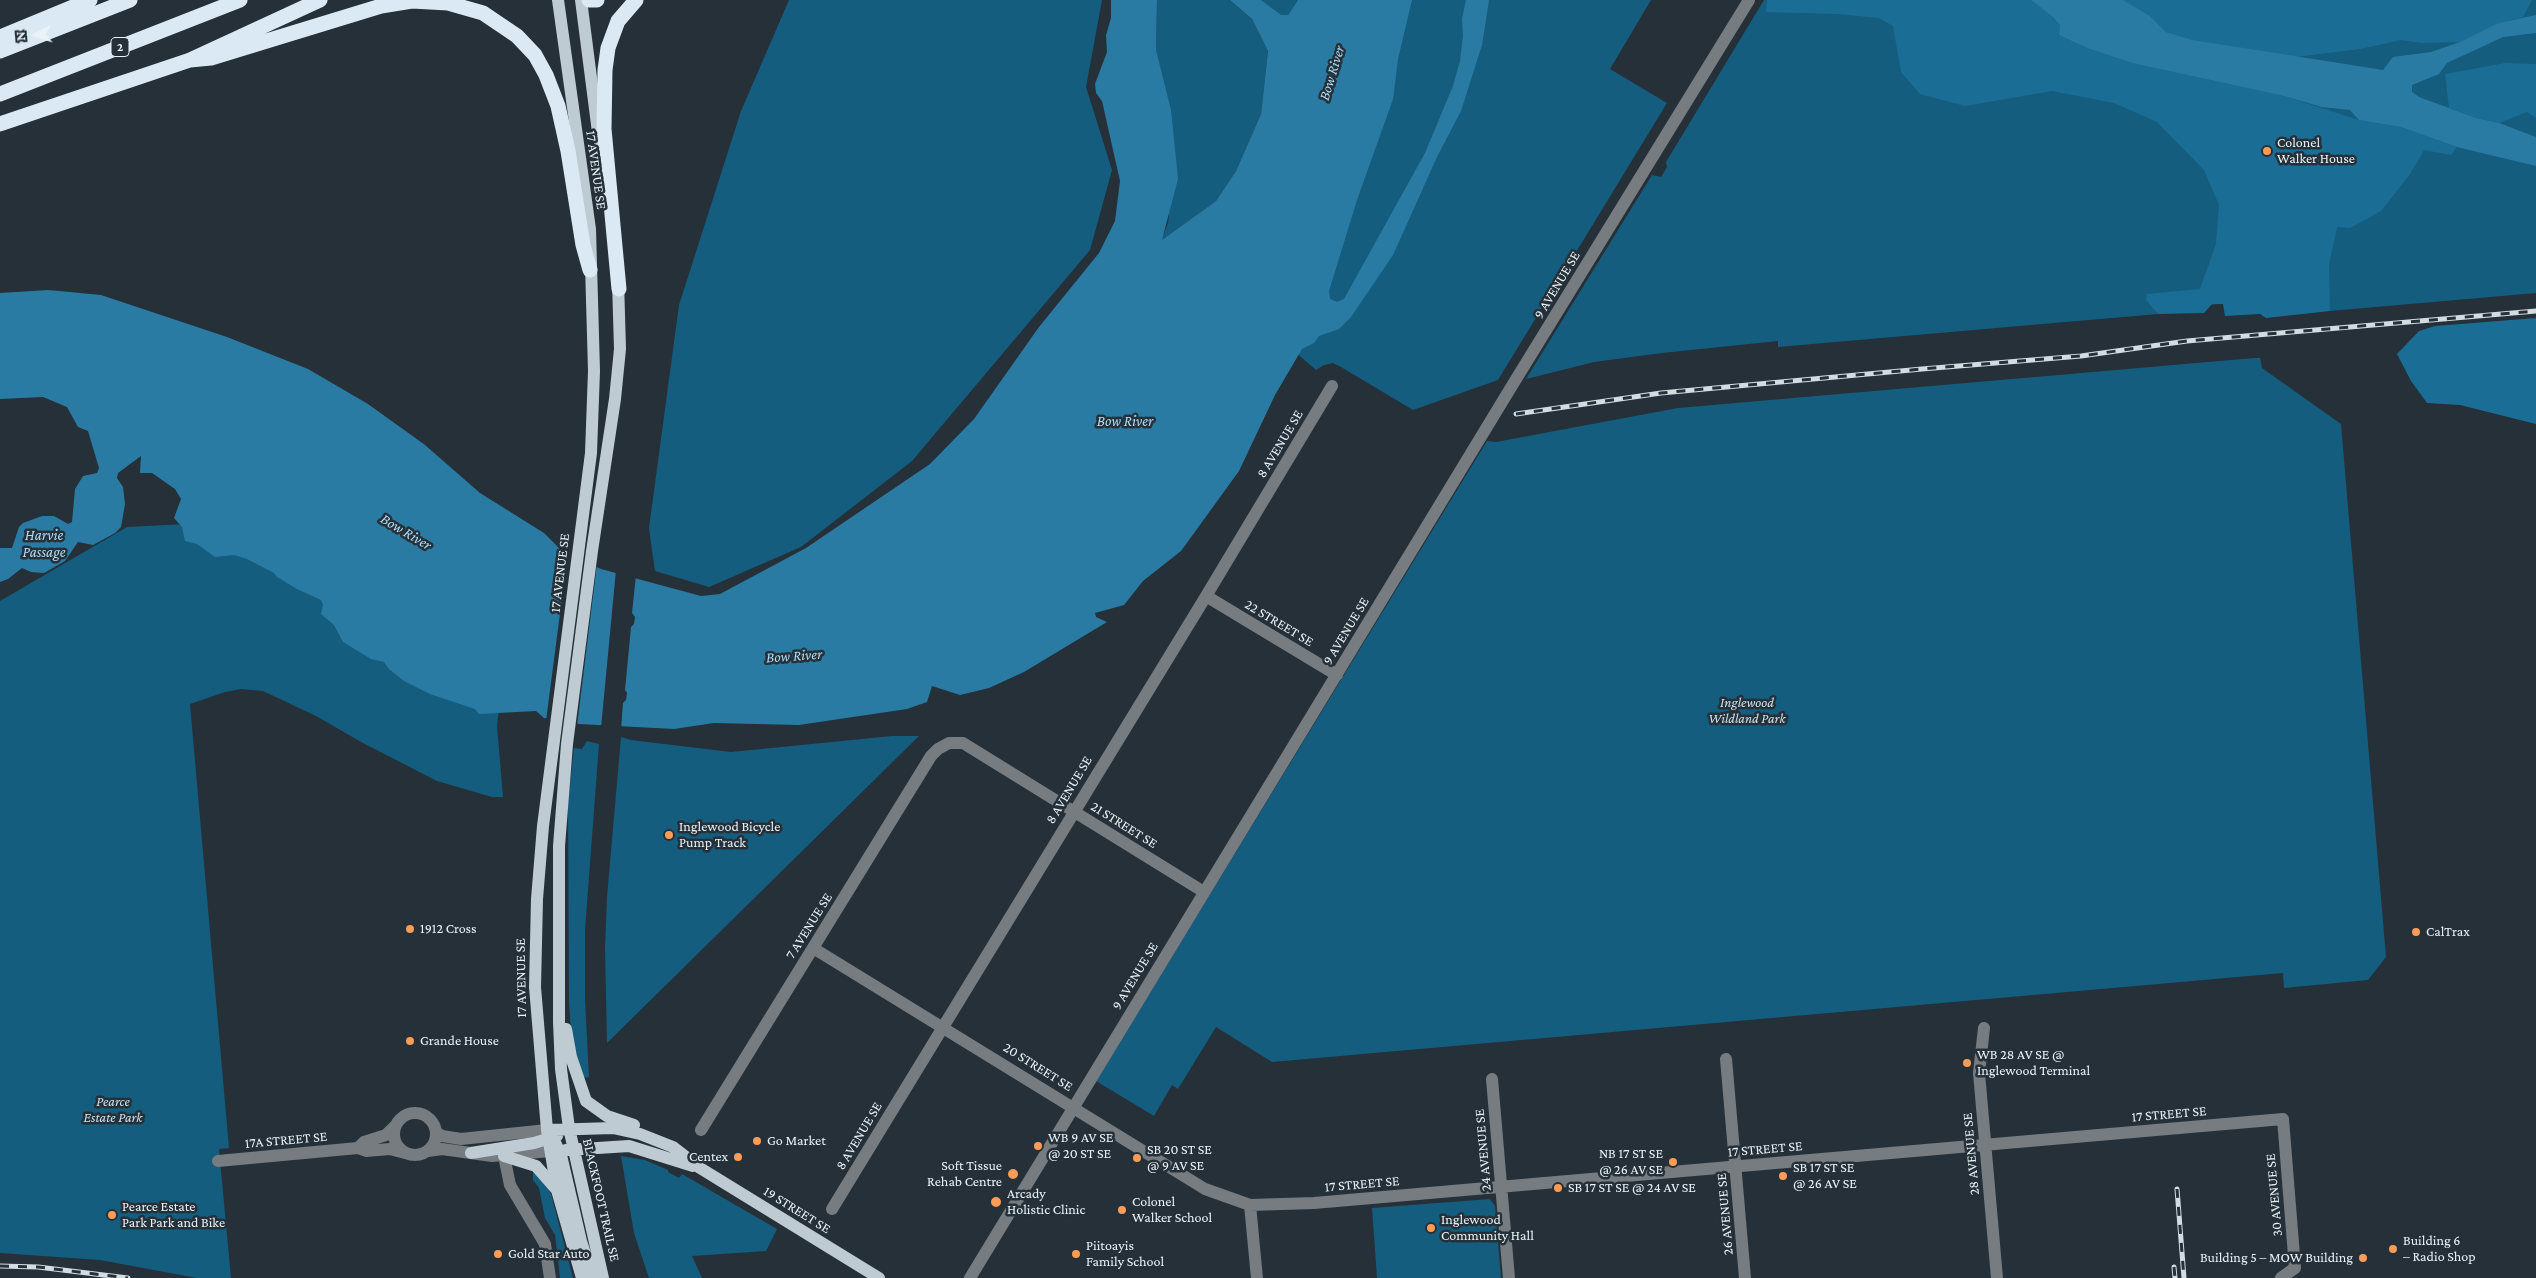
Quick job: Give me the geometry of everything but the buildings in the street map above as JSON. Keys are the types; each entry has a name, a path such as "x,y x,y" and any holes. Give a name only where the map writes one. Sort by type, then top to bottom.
{"highway":[{"path":"0,37 90,0"},
{"path":"0,51 130,0"},
{"name":"2","path":"0,94 240,0"},
{"path":"0,124 190,60 320,0"},
{"path":"589,0 597,0"},
{"path":"619,289 604,129 605,78 608,48 618,21 636,0"},
{"path":"190,60 211,58 388,5 412,2 448,4 483,13 517,36 534,54 546,75 558,106 583,245 590,270"}],"main road":[{"name":"17 AVENUE SE","path":"552,1141 536,1024 535,951 543,826 579,546 593,419 594,371 588,215 558,0"},
{"name":"17 AVENUE SE","path":"569,1128 558,1022 560,828 567,744 592,551 615,399 620,349 619,289 581,0"},
{"path":"559,964 570,1057 586,1101 607,1116 652,1132 674,1147"},
{"name":"19 STREET SE","path":"552,1141 569,1128 619,1128 674,1147 700,1168 879,1278"},
{"name":"BLACKFOOT TRAIL SE","path":"569,1128 603,1278"},
{"name":"19 STREET SE","path":"552,1141 574,1149 629,1146 700,1168"},
{"path":"471,1152 552,1141"},
{"path":"552,1141 557,1190 582,1278"},
{"path":"552,1141 593,1278"},
{"path":"504,1156 536,1166 557,1190"}],"street":[{"name":"9 AVENUE SE","path":"970,1278 1749,0"},
{"name":"8 AVENUE SE","path":"832,1209 1332,386"},
{"name":"22 STREET SE","path":"1206,596 1337,675"},
{"name":"21 STREET SE","path":"949,743 962,743 1204,892"},
{"name":"7 AVENUE SE","path":"701,1130 931,756 938,748 949,743"},
{"name":"20 STREET SE","path":"813,948 1206,1188 1250,1205"},
{"name":"28 AVENUE SE","path":"1984,1028 1979,1073 1997,1278"},
{"name":"26 AVENUE SE","path":"1726,1058 1745,1278"},
{"name":"24 AVENUE SE","path":"1492,1079 1509,1278"},
{"path":"428,1151 435,1140 436,1132 432,1121 418,1113 406,1115 395,1126 395,1141 404,1153 414,1156 442,1149 504,1156 552,1141"},
{"name":"17 STREET SE","path":"1250,1205 1314,1203 2283,1119"},
{"name":"30 AVENUE SE","path":"2281,1278 2295,1268 2283,1119"},
{"name":"17A STREET SE","path":"358,1148 364,1142 386,1135 395,1126"},
{"path":"436,1132 442,1136 461,1139 552,1141"},
{"name":"17A STREET SE","path":"218,1161 358,1148 366,1151 390,1149 404,1153"},
{"path":"504,1156 510,1184 546,1244 550,1278"},
{"path":"1250,1205 1257,1278"}],"green space":[{"path":"789,0 1102,0 1086,87 1112,170 1090,250 912,461 801,547 709,587 655,571 649,528 679,305 741,111"},
{"path":"1157,0 1230,0 1252,19 1268,51 1261,114 1236,171 1216,201 1161,241 1169,215 1156,50"},
{"path":"1261,0 1298,0 1288,15 1281,16"},
{"path":"1408,0 1651,0 1610,69 1667,103 1498,380 1413,410 1333,363 1324,365 1316,370 1294,351"},
{"path":"1764,0 2536,0 2536,293 2330,311 2330,307 2220,304 2154,309 2158,314 1778,347 1778,341 1594,362 1526,379 1652,175 1661,177 1667,167 1666,162"},
{"name":"Inglewood Wildland Park","path":"2260,358 2262,368 2341,424 2386,957 2368,980 2284,988 2283,973 1272,1062 1216,1027 1178,1089 1172,1085 1154,1116 1096,1081 1487,441 1496,442 1678,408"},
{"name":"Pearce Estate Park","path":"227,522 501,693 497,726 503,797 492,797 437,781 363,743 316,716 263,691 241,689 225,692 190,704 229,1148 219,1149 231,1278 197,1278 100,1260 0,1253 0,601 127,527"},
{"path":"892,736 919,736 607,1043 605,948 607,897 621,737 631,740 731,752"},
{"path":"587,741 599,744 585,930 585,1000 589,1077 582,1078 571,1031 569,1003 568,802 574,748 582,749"},
{"path":"621,1156 645,1160 668,1170 668,1172 679,1178 682,1174 777,1229 766,1251 692,1256 702,1278 649,1278 634,1233"},
{"path":"533,1173 536,1173 545,1182 551,1194 573,1278 560,1278 555,1235 545,1218 539,1188 533,1180"},
{"path":"1490,1199 1495,1206 1501,1278 1377,1278 1372,1208"}],"shaded area":[{"path":"1767,0 2031,0 2060,25 2059,35 2087,48 2132,63 2284,96 2359,120 2401,127 2457,147 2451,155 2424,150 2410,174 2381,211 2350,228 2337,227 2329,265 2330,311 2266,318 2260,314 2225,316 2223,304 2212,304 2204,313 2158,314 2146,300 2147,294 2200,289 2216,244 2219,205 2204,170 2157,122 2114,103 2052,91 1965,106 1920,94 1901,72 1893,26 1879,18 1838,14 1766,12"},
{"path":"2123,0 2532,0 2523,17 2498,23 2460,42 2422,43 2401,40 2360,49 2295,57 2193,40 2166,32 2150,16"},
{"path":"2505,63 2536,64 2536,118 2527,112 2499,123 2476,118 2449,108 2445,74"},
{"path":"2536,318 2536,424 2460,405 2427,403 2411,381 2397,354 2419,331 2435,326"}],"water":[{"name":"Bow River","path":"1111,0 1157,0 1156,50 1171,110 1178,179 1162,240 1216,201 1236,171 1261,114 1268,51 1252,19 1230,0 1261,0 1281,15 1288,15 1298,0 1412,0 1398,59 1393,99 1357,200 1329,291 1330,299 1337,302 1344,299 1425,153 1453,86 1460,61 1463,36 1462,19 1466,0 1489,0 1482,45 1461,111 1437,157 1393,255 1351,317 1339,329 1319,336 1314,343 1302,349 1275,395 1239,471 1181,551 1143,581 1124,605 1095,613 1096,617 1107,622 1024,672 989,688 960,695 932,686 927,702 907,709 799,725 714,723 674,729 579,724 544,718 536,711 479,714 475,709 430,694 404,681 389,669 384,662 371,659 343,642 334,625 321,614 323,605 321,600 297,589 277,577 274,573 247,559 234,555 215,557 197,544 185,541 182,527 174,518 181,499 175,489 152,473 140,473 141,456 118,473 117,478 123,487 125,504 121,527 115,533 93,545 78,542 65,561 44,573 31,572 22,568 8,579 0,582 0,548 12,548 19,527 23,523 42,516 54,516 68,524 72,522 75,489 83,476 97,473 99,468 88,431 78,427 67,407 43,397 0,399 0,293 48,290 101,295 227,337 308,369 368,404 425,445 480,493 544,533 563,552 601,569 701,596 720,594 806,548 930,464 974,419 1039,327 1099,253 1115,221 1120,181 1102,101 1096,93 1095,84 1107,52 1106,35 1111,18"},
{"path":"2031,0 2123,0 2150,16 2166,32 2193,40 2383,70 2393,57 2431,52 2460,42 2498,23 2536,15 2536,33 2503,37 2447,63 2439,74 2412,85 2412,92 2419,97 2476,118 2499,123 2536,137 2536,166 2457,147 2401,127 2359,120 2350,110 2322,107 2284,96 2132,63 2087,48 2059,35 2060,25"}],"pier":[{"path":"568,552 597,564 577,726 546,721"},
{"path":"616,570 636,575 632,613 635,617 634,624 631,627 625,690 627,693 626,700 623,703 621,729 601,728"}],"railway":[{"path":"1516,414 1661,393 2081,356 2187,341 2536,311"},
{"path":"2177,1189 2184,1278"},
{"path":"0,1266 38,1267 128,1278"},
{"path":"2174,1267 2175,1278"}],"place":[{"name":"Colonel Walker House","path":"2267,151"},
{"name":"Inglewood Bicycle Pump Track","path":"669,835"},
{"name":"1912 Cross","path":"410,929"},
{"name":"CalTrax","path":"2416,932"},
{"name":"Grande House","path":"410,1041"},
{"name":"WB 28 AV SE @ Inglewood Terminal","path":"1967,1063"},
{"name":"Go Market","path":"757,1141"},
{"name":"WB 9 AV SE @ 20 ST SE","path":"1038,1146"},
{"name":"Centex","path":"738,1157"},
{"name":"SB 20 ST SE @ 9 AV SE","path":"1137,1158"},
{"name":"NB 17 ST SE @ 26 AV SE","path":"1673,1162"},
{"name":"Soft Tissue Rehab Centre","path":"1013,1174"},
{"name":"SB 17 ST SE @ 26 AV SE","path":"1783,1176"},
{"name":"SB 17 ST SE @ 24 AV SE","path":"1558,1188"},
{"name":"Arcady Holistic Clinic","path":"996,1202"},
{"name":"Colonel Walker School","path":"1122,1210"},
{"name":"Pearce Estate Park Park and Bike","path":"112,1215"},
{"name":"Inglewood Community Hall","path":"1431,1228"},
{"name":"Building 6 – Radio Shop","path":"2393,1249"},
{"name":"Gold Star Auto","path":"498,1254"},
{"name":"Piitoayis Family School","path":"1076,1254"},
{"name":"Building 5 – MOW Building","path":"2363,1258"}],"water label":[{"name":"Harvie Passage","path":"44,544"}]}
